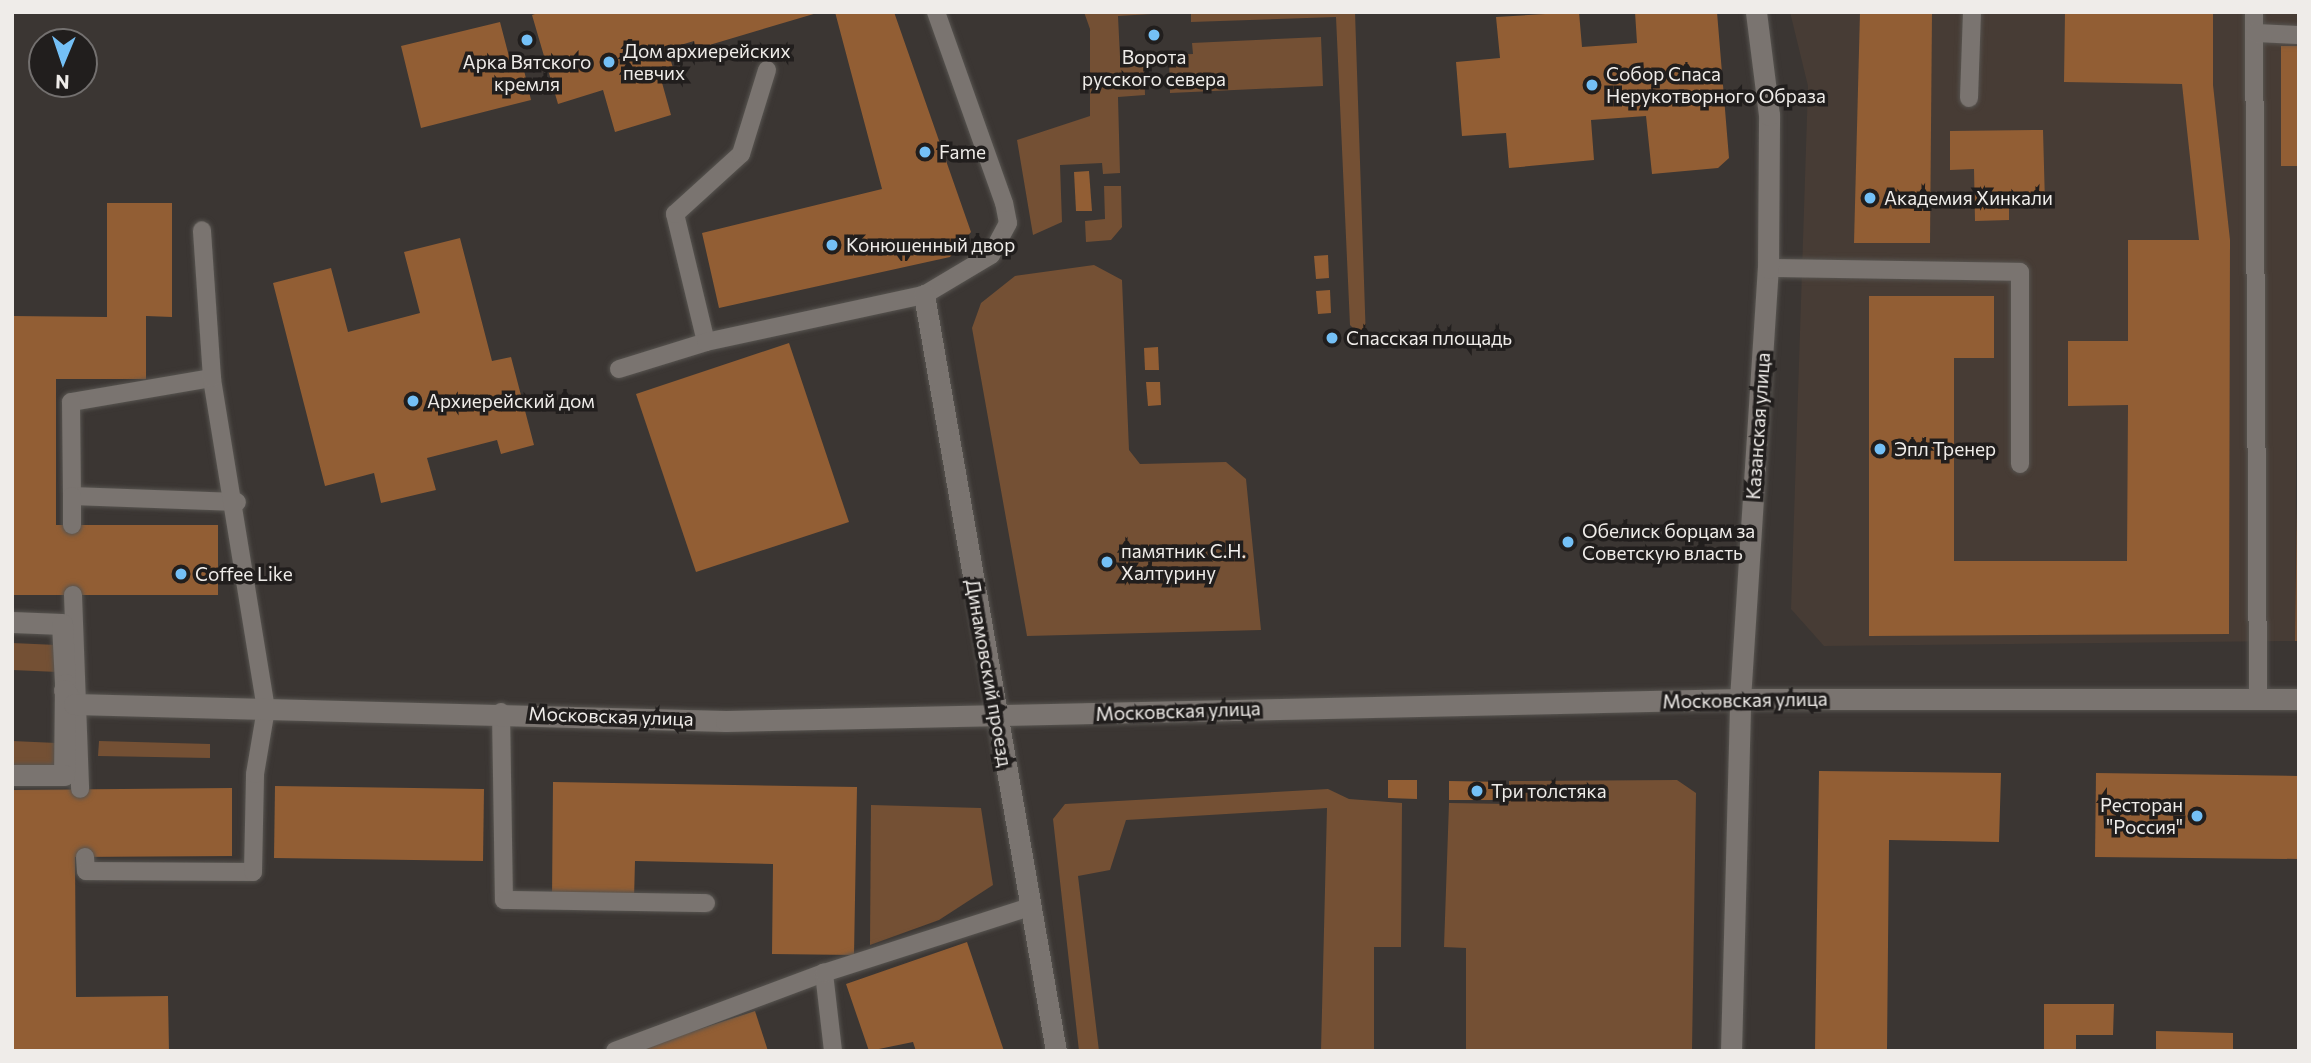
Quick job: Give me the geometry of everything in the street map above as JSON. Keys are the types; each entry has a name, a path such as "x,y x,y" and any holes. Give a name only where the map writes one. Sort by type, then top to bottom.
{"street":[{"name":"Казанская улица","path":"1731,1051 1740,699 1768,268 1769,115 1756,12"},
{"name":"Динамовский проезд","path":"924,295 1056,1051"},
{"path":"12,622 62,624 69,697 64,775 12,775"},
{"name":"Московская улица","path":"69,697 265,709 501,712 726,721 997,718 1740,699 2299,699"}],"lane":[{"path":"619,369 706,342 924,295 991,255 1008,223 936,12"},
{"path":"1969,99 1972,12"},
{"path":"2254,12 2258,699"},
{"path":"2255,33 2299,35"},
{"path":"706,342 675,214 741,154 767,70"},
{"path":"85,857 86,871 253,872 255,774 265,709 237,502 212,378 202,230"},
{"path":"1768,268 2020,272 2020,464"},
{"path":"72,525 71,402 212,378"},
{"path":"72,496 237,502"},
{"path":"73,595 69,697 80,789"},
{"path":"501,712 504,900 706,903"},
{"path":"614,1051 824,973 1030,907"},
{"path":"824,973 833,1051"}],"shaded area":[{"path":"1084,12 1186,12 1118,16 1120,57 1144,56 1145,95 1118,97 1120,173 1103,174 1102,163 1060,165 1062,222 1033,235 1017,140 1090,116 1090,29"},
{"path":"1191,12 1355,12 1366,341 1350,325 1336,17 1191,22"},
{"path":"1790,12 2299,12 2295,641 1824,646 1791,609 1808,86"},
{"path":"1321,37 1323,86 1170,93 1169,55 1193,54 1192,43"},
{"path":"1104,186 1121,186 1122,227 1111,240 1086,242 1085,221 1105,219"},
{"path":"1094,265 1122,280 1129,450 1140,464 1226,462 1246,479 1261,630 1027,636 972,328 981,303 1015,276"},
{"path":"2299,366 2299,641 2295,641"},
{"path":"12,643 57,645 58,672 12,670"},
{"path":"12,741 57,743 55,766 12,766"},
{"path":"99,741 210,744 210,758 98,756"},
{"path":"1677,780 1696,793 1692,1051 1466,1051 1466,948 1444,947 1449,803 1509,804 1509,781"},
{"path":"1328,789 1349,799 1402,803 1401,947 1374,947 1374,1051 1321,1051 1327,808 1126,820 1110,870 1078,876 1099,1051 1079,1051 1053,819 1065,804"},
{"path":"871,805 981,808 993,885 939,920 870,945"}],"building":[{"name":"Дом архиерейских певчих","path":"541,12 817,13 696,49 694,41 667,49 675,74 661,79 671,115 615,132 603,90 558,104 532,15"},
{"name":"Конюшенный двор","path":"835,12 894,12 971,232 950,257 719,308 702,233 882,189"},
{"name":"Собор Спаса Нерукотворного Образа","path":"1579,12 1582,47 1637,43 1635,12 1717,12 1729,158 1718,168 1652,174 1646,116 1591,120 1594,160 1509,168 1506,133 1462,136 1456,62 1500,58 1496,17"},
{"path":"1860,12 1932,12 1930,243 1854,243"},
{"path":"2065,12 2213,12 2213,85 2230,240 2229,634 1869,636 1869,296 1994,296 1994,358 1954,358 1954,561 2127,561 2128,405 2068,406 2068,341 2128,341 2128,240 2199,240 2182,84 2064,82"},
{"path":"500,22 512,68 523,66 531,100 421,128 401,46"},
{"path":"2281,46 2299,46 2299,166 2281,166"},
{"path":"2043,130 2045,203 2009,204 2009,220 1975,221 1974,169 1950,170 1950,131"},
{"path":"1089,171 1092,211 1076,211 1074,172"},
{"path":"107,203 172,203 172,317 146,316 146,379 56,379 56,525 218,525 218,595 12,595 12,316 107,317"},
{"name":"Архиерейский дом","path":"460,238 492,361 511,357 534,445 501,454 497,440 427,458 436,490 381,503 374,473 325,486 273,283 331,268 348,332 420,313 404,252"},
{"path":"1328,255 1329,278 1316,279 1314,256"},
{"path":"1330,290 1331,313 1318,314 1316,291"},
{"path":"789,343 849,522 696,572 636,394"},
{"path":"1158,347 1159,370 1145,370 1144,348"},
{"path":"1146,382 1160,382 1161,405 1148,406"},
{"path":"1819,771 2001,773 1999,842 1889,840 1887,1051 1815,1051"},
{"name":"Ресторан \"Россия\"","path":"2096,773 2299,776 2299,859 2095,857"},
{"path":"1388,780 1417,780 1417,799 1388,798"},
{"name":"Три толстяка","path":"1449,781 1506,782 1505,800 1449,800"},
{"path":"553,782 857,787 854,955 772,954 773,864 635,861 634,899 552,898"},
{"path":"275,786 484,789 483,861 274,858"},
{"path":"232,788 232,856 75,857 76,997 168,996 169,1051 12,1051 12,790"},
{"path":"967,942 1004,1051 916,1051 913,1042 869,1051 846,984"},
{"path":"2044,1004 2114,1004 2113,1035 2076,1035 2076,1051 2044,1051"},
{"path":"755,1011 768,1051 636,1051 636,1050"},
{"path":"2156,1031 2233,1033 2233,1051 2156,1051"}],"place":[{"name":"Ворота русского севера","path":"1154,35"},
{"name":"Арка Вятского кремля","path":"527,40"},
{"name":"Дом архиерейских певчих","path":"609,62"},
{"name":"Собор Спаса Нерукотворного Образа","path":"1592,85"},
{"name":"Fame","path":"925,152"},
{"name":"Академия Хинкали","path":"1870,198"},
{"name":"Конюшенный двор","path":"832,245"},
{"name":"Спасская площадь","path":"1332,338"},
{"name":"Архиерейский дом","path":"413,401"},
{"name":"Эпл Тренер","path":"1880,449"},
{"name":"Обелиск борцам за Советскую власть","path":"1568,542"},
{"name":"памятник С.Н. Халтурину","path":"1107,562"},
{"name":"Coffee Like","path":"181,574"},
{"name":"Три толстяка","path":"1477,791"},
{"name":"Ресторан \"Россия\"","path":"2197,816"}]}
